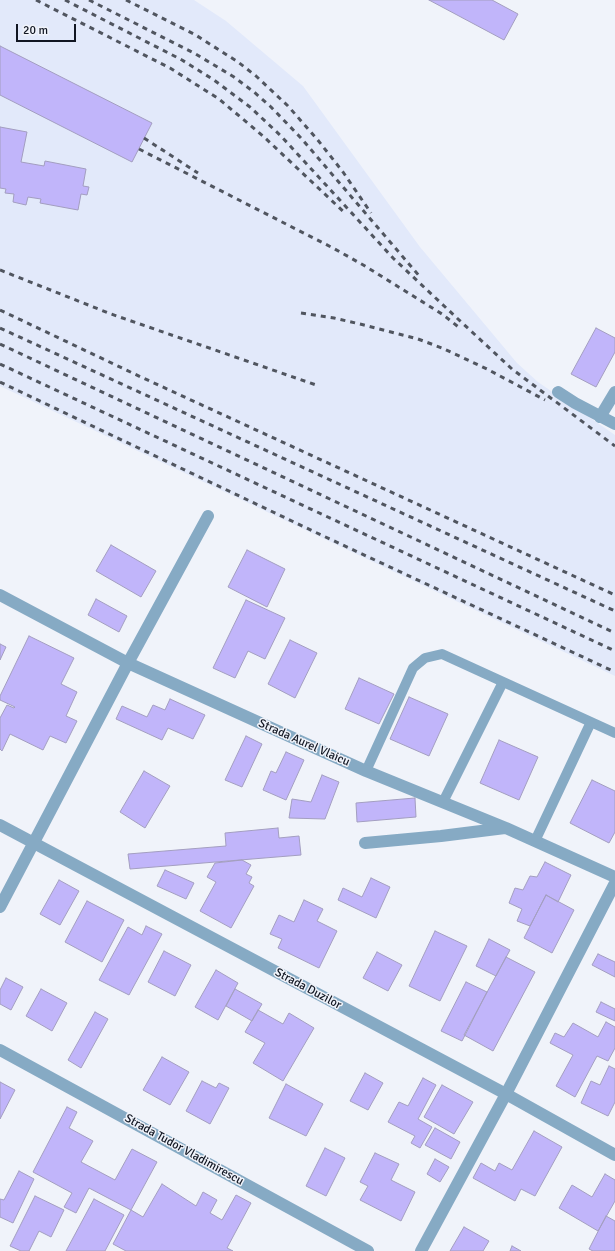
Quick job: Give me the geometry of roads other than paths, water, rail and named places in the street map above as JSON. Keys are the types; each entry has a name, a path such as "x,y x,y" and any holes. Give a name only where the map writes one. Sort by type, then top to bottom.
{"street":[{"path":"558,392 600,417 615,424"},
{"path":"600,417 615,392"},
{"path":"0,907 128,663 208,516"},
{"name":"Strada Aurel Vlaicu","path":"0,595 128,663 366,771 506,828 615,877"},
{"name":"Strada Duzilor","path":"0,824 506,1094 615,1155"},
{"path":"365,843 506,828"},
{"path":"421,1251 506,1094 615,883"},
{"name":"Strada Tudor Vladimirescu","path":"0,1050 368,1251"}],"lane":[{"path":"366,771 413,668 425,658 442,654 615,733"},
{"path":"443,802 503,682"},
{"path":"535,841 591,722"}],"railway":[{"path":"36,0 170,68 219,99 263,136 346,214"},
{"path":"65,0 182,60 214,80 250,107 281,136 393,258 458,319 512,369 615,446"},
{"path":"89,0 194,53 234,77 254,92 301,138 421,278"},
{"path":"126,0 194,34 238,62 256,76 288,106 317,139 343,172 371,213"},
{"path":"144,138 198,173"},
{"path":"139,149 333,248 442,314 461,329"},
{"path":"0,270 111,314 319,386"},
{"path":"0,310 141,377 615,595"},
{"path":"301,313 334,318 418,339 442,348 487,369 545,400"},
{"path":"0,328 615,611"},
{"path":"0,344 615,633"},
{"path":"0,364 615,651"},
{"path":"0,382 317,533 615,672"}]}
